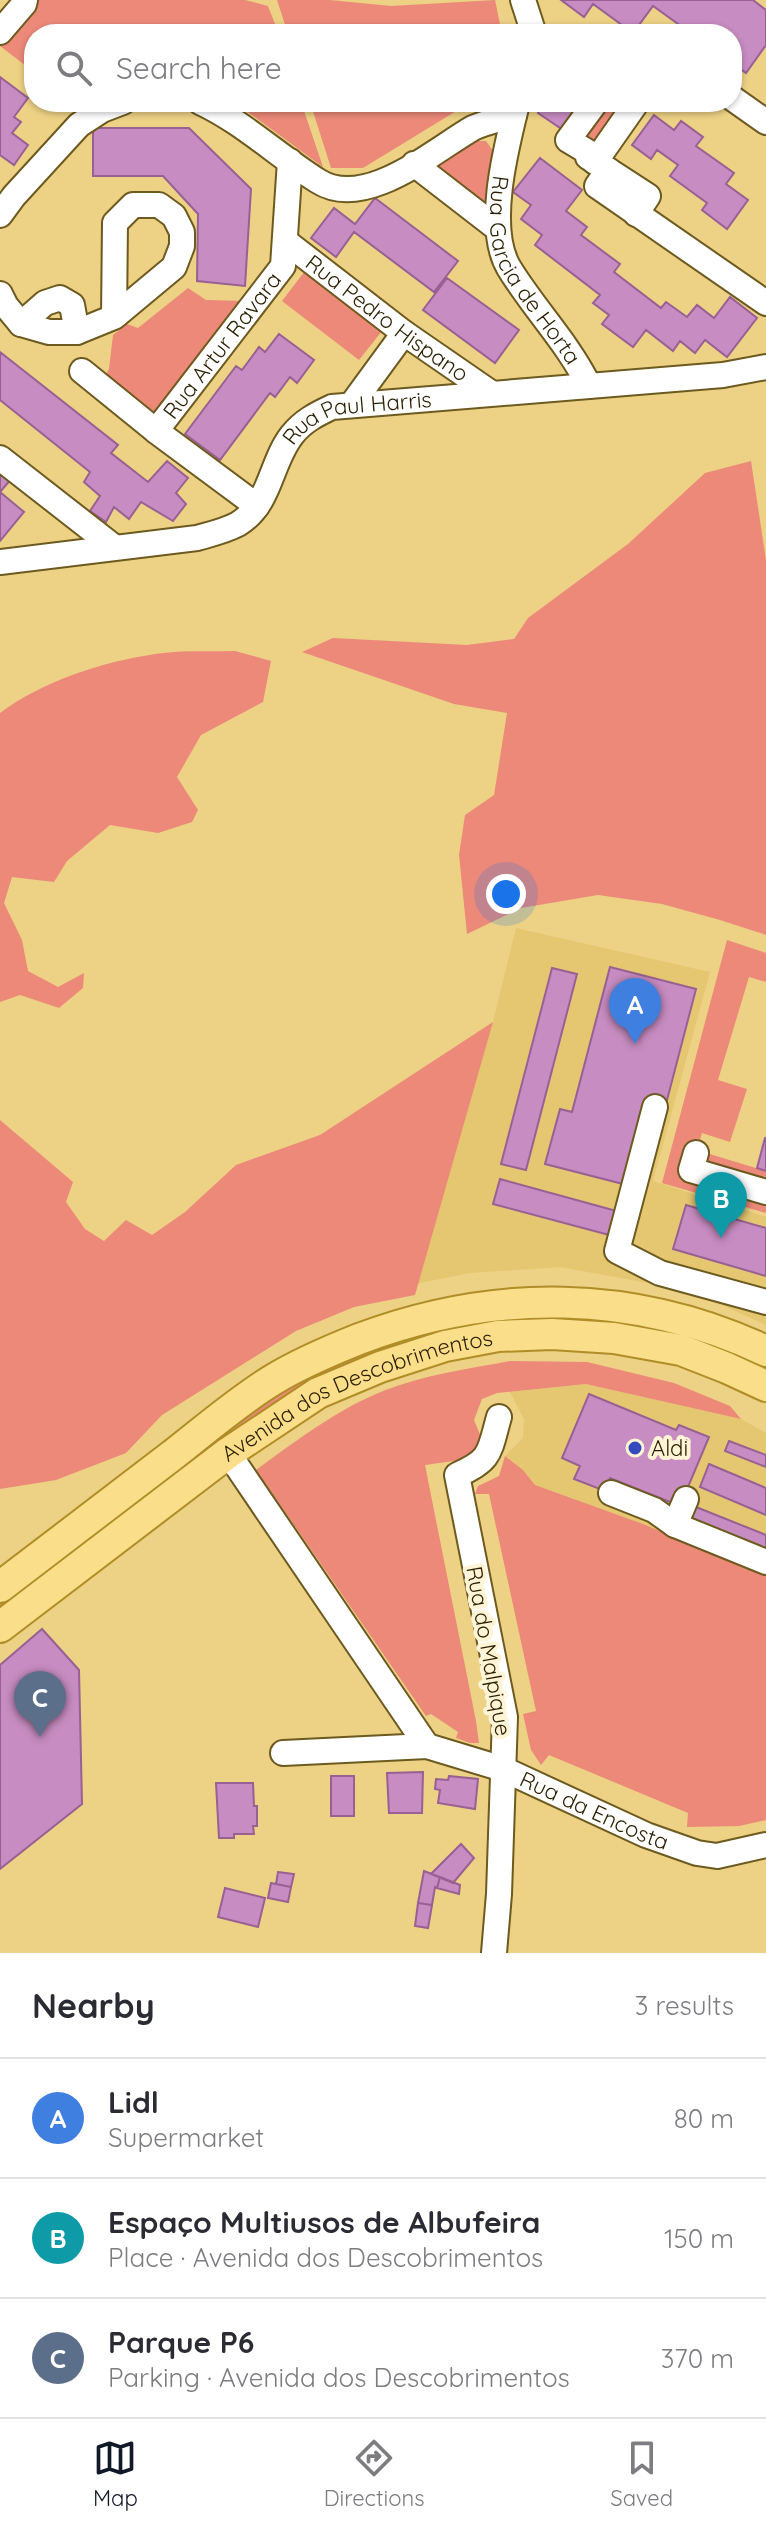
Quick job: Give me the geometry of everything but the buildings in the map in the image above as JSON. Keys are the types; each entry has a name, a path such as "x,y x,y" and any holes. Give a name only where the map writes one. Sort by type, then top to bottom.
{"main road":[{"name":"Avenida dos Descobrimentos","path":"0,1587 272,1380 332,1350 398,1325 485,1307 545,1302 618,1305 665,1314 728,1333 766,1351"},
{"name":"Avenida dos Descobrimentos","path":"0,1627 228,1453 318,1393 380,1367 445,1346 498,1336 552,1334 614,1338 681,1350 766,1386"}],"street":[{"path":"0,32 25,0"},
{"path":"523,0 531,24"},
{"path":"742,105 766,122"},
{"path":"0,215 79,125 99,112"},
{"path":"222,112 321,183 342,190 375,186 477,126 507,112"},
{"name":"Rua Garcia de Horta","path":"515,112 498,201 498,229 507,266 565,344 589,386"},
{"path":"589,112 568,140 588,152 588,157 601,166"},
{"path":"631,112 601,166 597,186 766,303"},
{"name":"Rua Artur Ravara","path":"156,431 283,266 290,161"},
{"path":"414,164 498,229"},
{"name":"Rua Pedro Hispano","path":"285,241 404,333 491,393"},
{"path":"0,294 21,324 49,332 77,332 114,317"},
{"path":"21,324 45,303 60,298 72,305 77,332"},
{"path":"352,404 404,333"},
{"name":"Rua Paul Harris","path":"0,562 197,538 240,523 266,492 284,448 293,435 305,422 332,407 723,375 766,367"},
{"name":"Rua Artur Ravara","path":"82,371 257,506"},
{"name":"Rua Paul Harris","path":"723,375 766,383"},
{"path":"0,458 114,547"},
{"path":"655,1107 617,1251 660,1273 766,1302"},
{"path":"696,1153 691,1170 766,1192"},
{"name":"Rua do Malpique","path":"494,1953 505,1717 457,1475 478,1466 488,1456 499,1417"},
{"path":"228,1453 427,1746"},
{"path":"611,1493 654,1510 675,1525 766,1562"},
{"path":"675,1525 686,1499"},
{"name":"Rua da Encosta","path":"283,1753 427,1746 503,1769 646,1835 697,1853 717,1856 766,1845"}],"shaded area":[{"path":"39,0 245,0 268,6 275,24 24,24"},
{"path":"277,0 330,0 391,6 495,0 500,24 285,24"},
{"path":"24,24 24,64 0,46"},
{"path":"248,112 304,112 323,167"},
{"path":"313,112 455,112 363,168 331,168"},
{"path":"598,112 621,112 597,144 582,133"},
{"path":"471,141 486,141 493,151 484,208 431,168"},
{"path":"308,267 386,326 359,360 282,301"},
{"path":"188,288 206,300 245,301 155,418 103,379 109,369 113,335 127,324 138,328"},
{"path":"751,461 766,560 766,935 662,904 598,895 521,908 467,934 459,855 465,815 494,795 507,713 454,704 302,652 333,638 467,645 514,639 528,618 628,544 705,473"},
{"path":"235,651 271,661 263,702 201,735 177,777 198,810 192,822 158,833 110,825 67,861 54,882 12,877 4,903 22,940 28,971 58,987 84,973 83,988 59,1008 20,995 0,1002 0,713 54,682 114,662 165,653"},
{"path":"516,928 710,972 653,1181 766,1217 766,1325 701,1296 560,1267 470,1273 415,1284 493,1022"},
{"path":"727,940 766,953 766,982 749,977 718,1080 747,1089 730,1142 702,1133 697,1150 682,1173 766,1197 766,1213 662,1183"},
{"path":"493,1022 415,1295 354,1307 296,1331 162,1415 126,1453 56,1480 0,1489 0,1120 73,1182 66,1202 85,1229 104,1241 126,1220 152,1235 185,1212 236,1165 320,1135"},
{"path":"703,1152 766,1171 766,1187 712,1172 701,1158"},
{"path":"620,1315 766,1360 766,1371 708,1346 409,1343 0,1612 0,1599 244,1412 356,1351 486,1316"},
{"path":"510,1361 587,1362 674,1383 730,1406 741,1419 586,1384 497,1393 482,1399 474,1420 481,1437 480,1450 468,1459 425,1465 476,1721 479,1743 470,1743 456,1738 458,1732 431,1714 426,1716 256,1470 333,1417 383,1391 430,1377"},
{"path":"586,1384 741,1419 766,1433 766,1575 643,1524 535,1485 523,1470 505,1456 523,1438 524,1419 510,1392"},
{"path":"505,1456 523,1470 535,1485 643,1524 766,1575 766,1820 739,1826 687,1827 688,1813 549,1755 541,1765 531,1750 523,1714 536,1711 489,1494 475,1494 478,1486 499,1476"}],"place":[{"name":"Lidl","path":"635,1044"},
{"name":"Espaço Multiusos de Albufeira","path":"721,1238"},
{"name":"Aldi","path":"635,1448"},
{"name":"Parque P6","path":"40,1737"}]}
